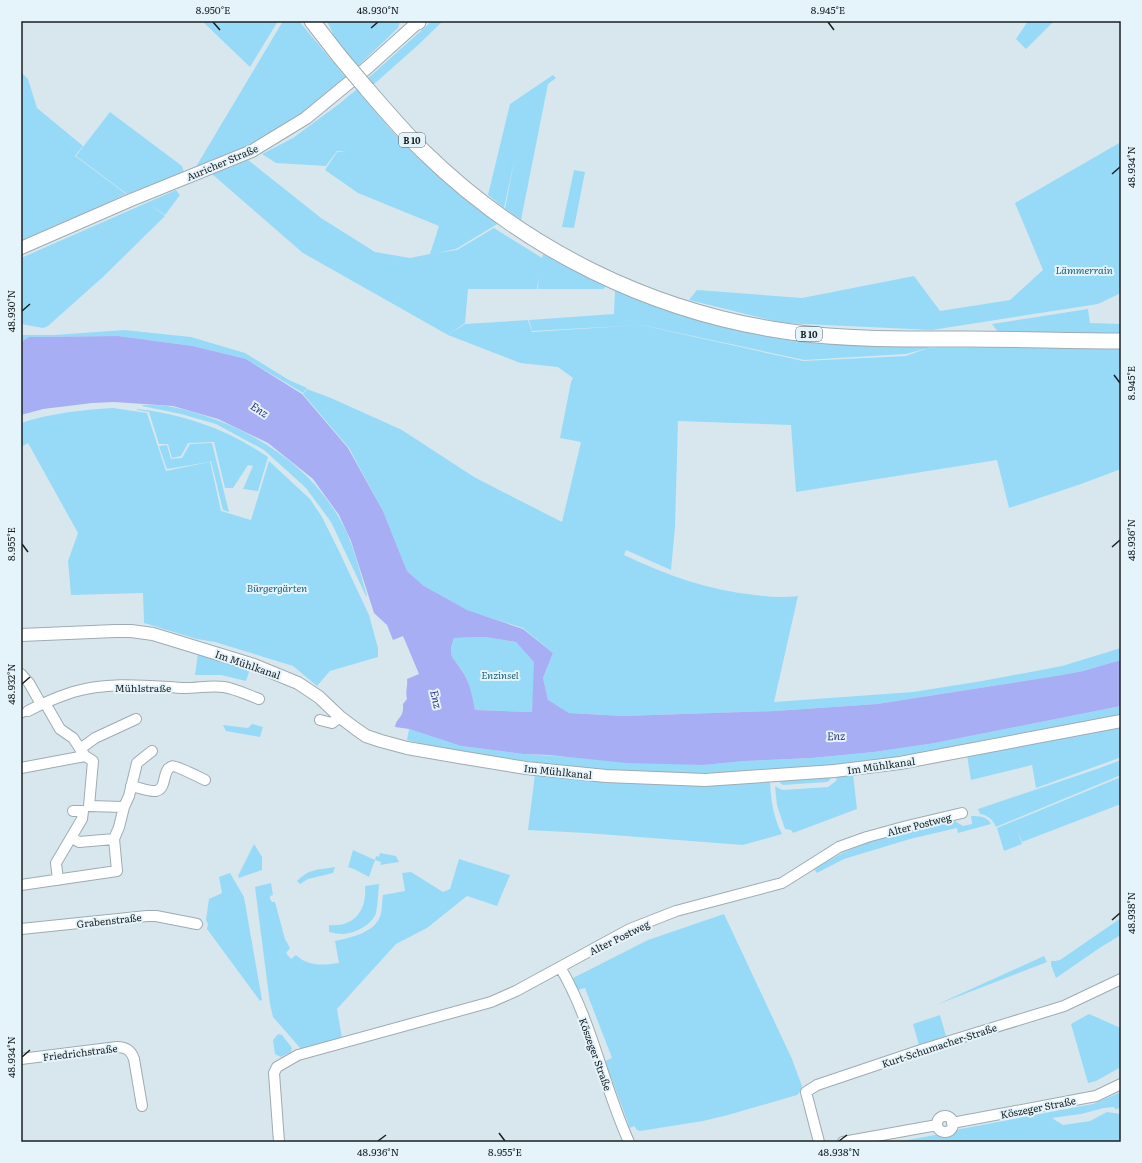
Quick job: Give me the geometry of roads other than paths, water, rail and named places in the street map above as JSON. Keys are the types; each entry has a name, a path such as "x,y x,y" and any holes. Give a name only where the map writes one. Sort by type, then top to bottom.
{"main road":[{"name":"B 10","path":"313,22 366,89 406,134 462,186 511,224 590,270 626,287 680,308 751,326 792,332 842,337 892,339 1121,341"}],"street":[{"name":"Auricher Straße","path":"21,248 131,200 252,152 306,118 368,67 418,22"},
{"name":"Im Mühlkanal","path":"21,635 115,631 142,632 168,638 254,665 287,678 316,694 340,717 366,736 381,741 407,748 526,768 631,778 705,780 877,767 1121,721"},
{"path":"21,674 29,683 60,729 73,738 86,755"},
{"name":"Mühlstraße","path":"25,712 59,697 85,689 130,685 191,688 212,685 227,687 259,699"},
{"path":"320,720 332,723 340,717"},
{"path":"58,880 56,863 82,820 81,809 86,755 95,738 136,719"},
{"path":"21,885 117,871 114,839 129,796 137,763 152,751"},
{"path":"21,768 86,755"},
{"path":"131,786 153,791 158,790 162,786 167,771 172,766 176,766 205,780"},
{"path":"81,809 124,807"},
{"name":"Alter Postweg","path":"279,1142 274,1073 277,1067 298,1055 491,1002 516,991 630,929 676,911 782,883 839,847 867,836 962,813"},
{"path":"72,838 79,842 114,839"},
{"name":"Grabenstraße","path":"21,928 147,916 156,916 197,924"},
{"name":"Köszeger Straße","path":"560,967 573,991 629,1142"},
{"name":"Kurt-Schumacher-Straße","path":"819,1142 806,1092 817,1085 924,1049 1064,1006 1121,979"},
{"name":"Friedrichstraße","path":"21,1059 117,1047 125,1048 131,1052 134,1058 142,1106"},
{"name":"Köszeger Straße","path":"843,1142 937,1125 940,1130 945,1132 951,1128 952,1123 1096,1096 1121,1084"}],"water":[{"name":"Enz","path":"118,336 193,346 246,359 302,394 348,448 383,511 407,571 424,586 467,610 523,629 553,653 543,678 548,700 569,713 623,716 775,711 877,704 1056,676 1083,671 1121,660 1121,706 935,743 874,752 812,758 745,761 703,765 627,763 549,755 523,754 461,746 409,729 395,727 401,715 403,704 407,699 407,679 419,674 403,636 393,640 387,625 374,613 351,541 339,515 313,479 268,443 218,419 173,406 114,402 92,403 43,409 21,415 21,342 29,337","holes":["485,637 516,642 534,662 532,712 475,710 468,682 461,668 451,654 454,638"]}],"park label":[{"name":"Lämmerrain","path":"1084,269"},
{"name":"Bürgergärten","path":"277,587"},
{"name":"Enzinsel","path":"500,674"}]}
